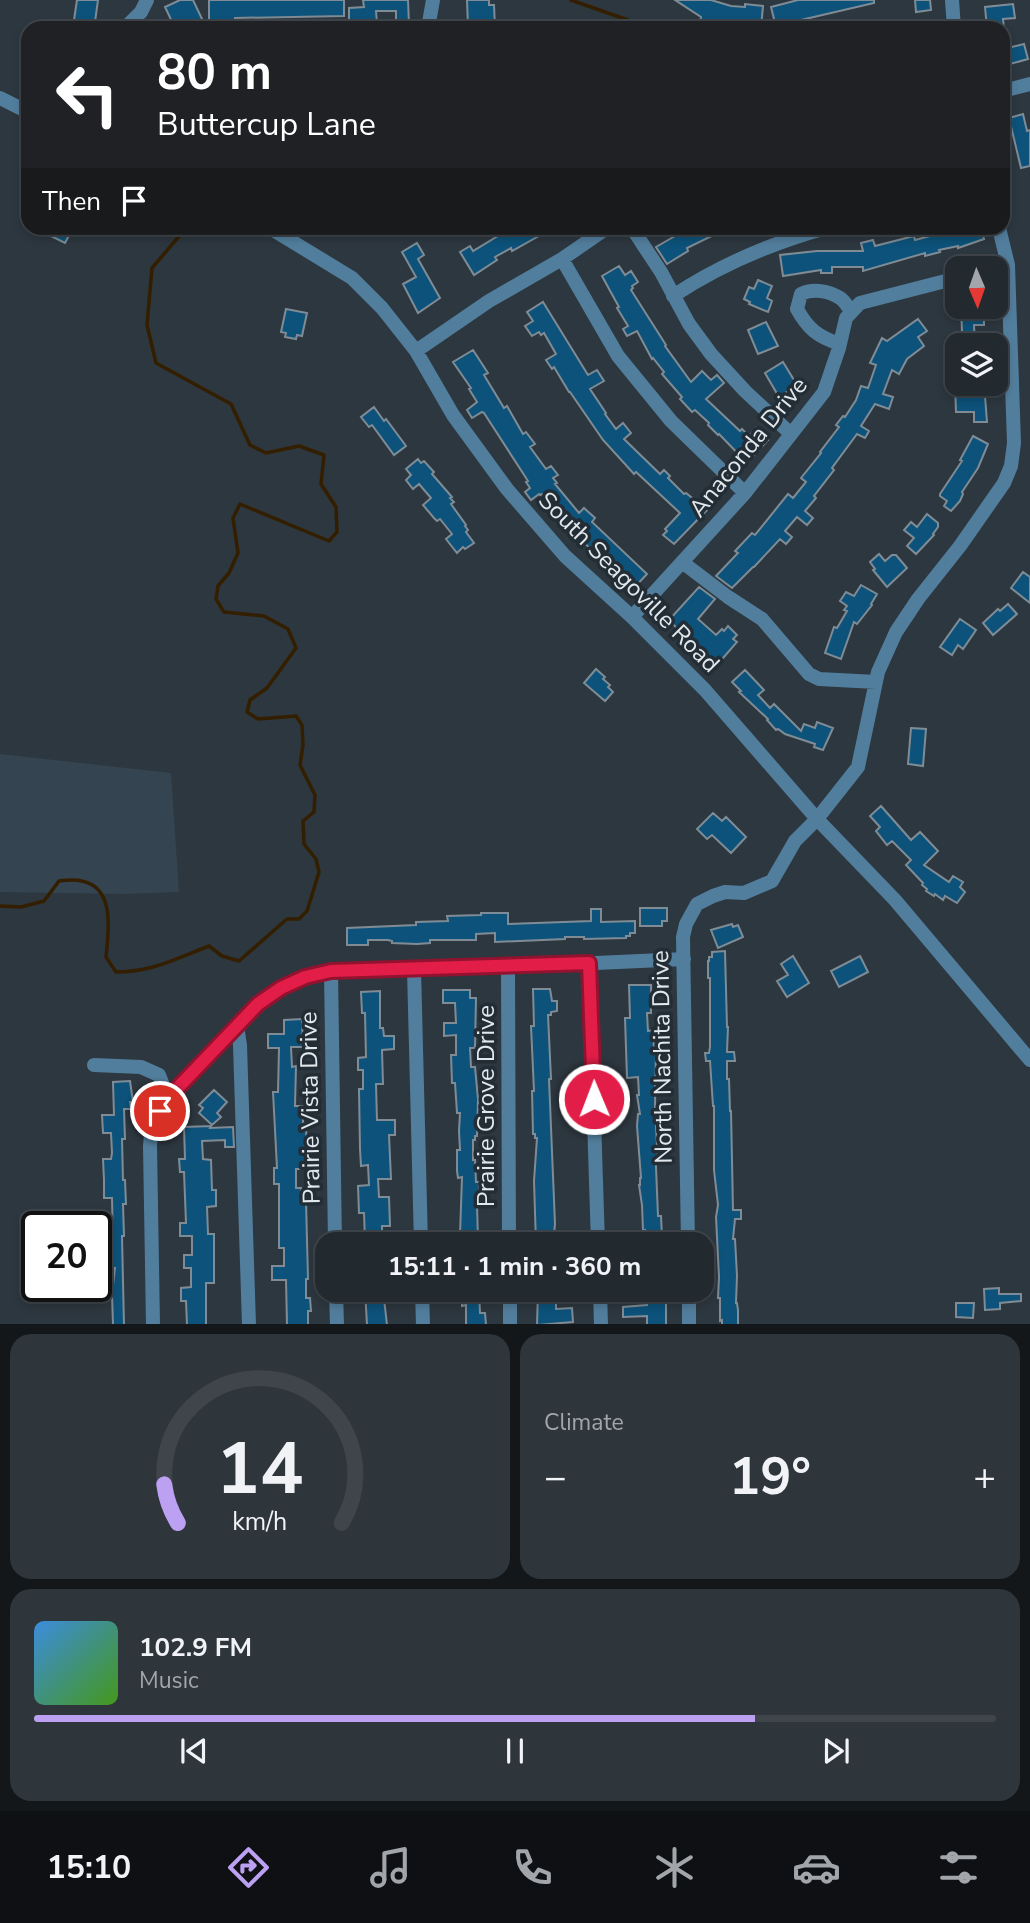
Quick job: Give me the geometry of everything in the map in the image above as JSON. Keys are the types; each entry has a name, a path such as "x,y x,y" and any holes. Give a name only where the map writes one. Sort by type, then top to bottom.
{"street":[{"path":"132,21 147,0"},
{"path":"429,21 433,0"},
{"path":"952,0 954,21"},
{"path":"1010,89 1030,84"},
{"path":"0,98 21,108"},
{"name":"South Seagoville Road","path":"281,235 352,278 382,308 416,351 453,415 507,489 565,556 632,617 705,690 817,819 895,900 1030,1060"},
{"path":"416,351 489,301 562,259 597,235"},
{"path":"637,235 690,324 723,368 791,434"},
{"path":"673,296 714,272 776,242 801,235"},
{"name":"North Nachita Drive","path":"1000,235 1001,256"},
{"path":"562,259 618,356 671,421 745,493"},
{"path":"840,344 825,340 805,324 797,309 802,294 810,289 842,299 851,312 859,303 945,281"},
{"name":"Anaconda Drive","path":"632,617 745,493 824,392 846,318 851,312"},
{"name":"North Nachita Drive","path":"688,1232 683,937 686,924 697,904 713,896 725,892 744,893 772,881 795,841 817,819 859,767 878,672 896,632 1004,483 1011,466 1014,443 1006,319"},
{"path":"682,562 762,619 809,674 819,679 876,682"},
{"path":"153,1324 150,1146 152,1123 168,1098 258,1004 281,988 305,977 331,971 684,959"},
{"path":"589,963 598,1232"},
{"name":"Prairie Grove Drive","path":"508,967 509,1232"},
{"path":"414,969 421,1232"},
{"name":"Prairie Vista Drive","path":"331,971 335,1232"},
{"path":"237,1026 240,1045 249,1324"},
{"path":"94,1065 141,1067 159,1075 168,1098"},
{"path":"336,1302 337,1324"},
{"path":"422,1302 423,1324"},
{"path":"510,1302 510,1324"},
{"path":"600,1302 601,1324"},
{"path":"689,1302 690,1324"}],"shaded area":[{"path":"0,754 171,773 179,892 0,892"}],"building":[{"path":"77,0 98,0 95,21 74,20"},
{"path":"180,0 193,0 203,21 172,21 165,7"},
{"path":"209,0 344,0 344,16 209,21"},
{"path":"363,0 408,0 409,21 396,21 396,11 376,11 377,21 349,21 349,8 364,7"},
{"path":"467,0 489,0 489,5 494,5 495,21 468,21"},
{"path":"675,0 711,0 731,6 763,6 762,21 700,21 701,17"},
{"path":"798,0 874,0 874,3 798,21 774,21 771,7"},
{"path":"915,0 930,0 931,10 916,12"},
{"path":"1013,4 1015,18 986,21 985,7"},
{"path":"1024,44 1028,59 1010,64 1010,47"},
{"path":"1023,114 1027,131 1030,130 1030,166 1021,168 1010,118"},
{"path":"49,235 69,235 65,243"},
{"path":"499,235 541,235 495,257 497,260 474,275 460,252 470,246 473,251"},
{"path":"677,235 714,235 687,248 688,251 667,264 656,247"},
{"path":"934,235 983,235 984,239 863,271 863,267 832,267 832,273 821,273 821,270 783,276 780,255 817,251 863,251 861,243 873,240 875,246 914,236 915,240"},
{"path":"417,243 424,255 418,259 440,298 418,313 403,284 416,277 402,252"},
{"path":"619,266 625,275 631,271 638,282 631,290 665,346 691,382 702,371 711,380 717,375 724,383 706,399 740,431 742,429 749,436 756,428 768,440 747,463 708,425 709,423 695,410 692,412 680,399 682,397 662,374 664,372 652,359 637,331 627,336 623,329 628,326 602,276"},
{"path":"758,280 772,286 767,298 772,301 768,312 744,299 749,287 754,289"},
{"path":"543,302 588,375 597,370 604,381 590,389 616,429 623,423 631,433 624,439 660,474 664,470 684,494 707,510 674,544 663,535 680,513 636,472 634,474 603,440 554,367 552,369 546,360 556,354 544,333 541,335 539,332 532,336 525,326 533,321 527,312"},
{"path":"286,309 307,313 302,336 297,335 296,339 285,337 286,333 281,332"},
{"path":"918,319 927,331 918,337 924,346 907,359 899,374 892,370 883,394 893,397 889,409 875,404 861,426 869,431 865,438 857,434 805,511 813,518 807,525 797,517 785,531 792,537 786,544 780,539 732,588 716,576 738,553 735,551 752,533 755,535 788,494 793,498 806,482 801,478 839,427 836,425 856,400 861,386 868,388 876,365 870,363 882,338 887,341"},
{"path":"962,319 984,319 984,325 974,325 974,333 954,333 962,332"},
{"path":"766,322 778,346 758,354 748,330"},
{"path":"473,350 488,373 484,375 504,408 507,406 523,434 526,432 535,444 530,447 546,469 551,466 558,475 553,478 557,483 555,484 579,513 584,508 595,518 592,522 647,574 632,590 610,566 565,526 542,494 531,500 525,492 530,488 526,482 528,481 484,413 472,418 467,410 477,402 453,362"},
{"path":"783,362 797,385 779,397 765,373"},
{"path":"955,396 985,396 987,422 974,422 974,412 956,412"},
{"path":"374,407 406,446 394,455 372,425 369,427 361,417"},
{"path":"973,436 988,444 978,468 962,492 960,501 951,511 944,506 947,501 940,494 962,461 960,460"},
{"path":"418,459 421,463 424,461 434,472 432,474 452,497 450,498 454,502 451,504 466,525 466,532 474,543 465,549 463,547 457,553 446,539 452,534 440,519 437,521 423,505 431,498 419,484 413,489 406,480 411,475 406,469"},
{"path":"927,514 938,523 938,527 916,554 907,546 914,538 904,530 911,522 917,527"},
{"path":"879,554 885,561 896,555 907,568 887,587 870,562"},
{"path":"1023,572 1030,577 1030,603 1011,588"},
{"path":"861,585 877,594 872,605 857,624 854,622 841,659 825,653 834,627 837,628 847,611 844,610 847,606 840,601 846,592 854,596"},
{"path":"699,587 715,599 698,619 716,635 728,626 737,635 733,639 737,642 717,665 669,620"},
{"path":"1008,604 1017,614 993,635 983,623"},
{"path":"960,619 976,630 963,649 958,645 952,655 940,647"},
{"path":"596,669 605,677 603,679 613,692 605,701 584,683"},
{"path":"745,670 764,690 758,695 770,708 774,704 801,731 804,724 815,728 817,722 833,728 823,750 814,747 815,744 776,730 732,682"},
{"path":"911,728 926,729 923,766 908,764"},
{"path":"881,806 911,840 920,832 938,851 924,865 949,882 953,876 963,882 960,887 965,892 957,903 945,896 943,900 926,891 923,883 906,865 911,860 892,841 887,845 876,831 880,827 870,816"},
{"path":"713,813 722,821 726,817 746,837 731,853 712,835 707,839 697,829"},
{"path":"640,908 667,908 667,921 662,921 662,926 640,926"},
{"path":"591,909 601,909 601,922 635,921 635,933 630,933 626,938 565,937 495,942 495,933 476,934 476,940 430,940 430,943 417,944 368,940 368,945 347,945 347,928 416,925 416,922 448,921 447,916 481,913 508,913 508,924 591,921"},
{"path":"732,924 733,927 738,925 743,937 718,948 711,930"},
{"path":"725,951 727,1052 734,1052 735,1061 727,1061 727,1079 731,1111 733,1210 741,1210 741,1219 735,1219 733,1239 738,1324 722,1324 718,1298 714,1106 710,1061 706,1061 705,1053 709,1053 710,1047 708,961 712,952"},
{"path":"793,956 809,983 787,997 777,981 788,975 781,964"},
{"path":"860,956 868,972 839,987 831,971"},
{"path":"629,985 651,985 651,1013 647,1013 648,1031 653,1030 656,1049 656,1167 658,1216 661,1216 662,1232 643,1231 637,1126 640,1114 638,1077 627,1078 625,1018 630,1018"},
{"path":"533,989 550,989 552,1001 557,1001 557,1011 548,1015 554,1232 536,1232 534,1181 537,1138 533,1134 531,1026 534,1026"},
{"path":"443,990 470,990 470,998 476,998 475,1048 470,1048 478,1099 477,1136 473,1140 476,1182 479,1182 478,1232 460,1232 462,1177 458,1178 457,1171 460,1113 457,1113 455,1083 452,1083 451,1055 456,1055 456,1035 444,1036 444,1023 456,1023 455,1003 443,1003"},
{"path":"380,991 380,1028 383,1028 384,1036 394,1036 394,1049 382,1050 383,1084 376,1084 377,1120 395,1120 395,1135 389,1135 391,1179 378,1179 379,1197 389,1197 390,1226 382,1226 382,1232 365,1232 364,1213 359,1213 358,1186 369,1185 368,1165 361,1166 360,1149 359,1089 363,1089 363,1070 358,1070 358,1058 366,1057 365,1013 362,1013 361,992"},
{"path":"302,1019 303,1047 291,1047 292,1067 296,1066 295,1106 303,1106 303,1123 306,1123 307,1169 296,1169 296,1188 301,1188 301,1201 306,1201 306,1298 310,1298 311,1311 308,1311 308,1324 287,1324 286,1280 272,1280 272,1266 284,1266 284,1248 279,1248 279,1184 274,1184 274,1168 277,1168 273,1092 278,1092 279,1048 268,1048 268,1034 284,1034 284,1020"},
{"path":"130,1081 133,1102 130,1102 131,1109 124,1109 125,1139 122,1139 126,1204 123,1204 122,1236 124,1324 113,1324 115,1268 112,1268 112,1198 104,1198 103,1159 111,1159 112,1153 111,1133 103,1133 102,1115 114,1115 113,1082"},
{"path":"214,1090 227,1102 217,1113 221,1117 212,1125 199,1113 203,1108 199,1105"},
{"path":"184,1127 233,1127 234,1147 225,1147 225,1140 202,1141 203,1159 211,1160 212,1190 216,1190 216,1206 207,1207 208,1234 214,1234 214,1283 206,1283 206,1324 187,1324 186,1301 181,1301 181,1288 191,1287 191,1268 184,1268 184,1255 192,1255 192,1236 180,1236 180,1223 186,1223 184,1172 180,1172 179,1159 185,1159"},
{"path":"999,1288 999,1294 1021,1294 1021,1301 1000,1303 1000,1309 985,1310 984,1289"},
{"path":"366,1302 384,1302 387,1324 367,1324"},
{"path":"462,1302 480,1302 480,1313 485,1313 486,1324 466,1324 466,1305 462,1306"},
{"path":"538,1302 556,1302 556,1309 572,1308 573,1322 537,1324"},
{"path":"647,1302 666,1302 666,1324 647,1324 647,1316 623,1317 623,1307 647,1305"},
{"path":"956,1303 974,1303 973,1318 956,1317"}],"waterway":[{"path":"571,0 631,21"},
{"path":"0,906 21,907 44,901 59,881 77,880 91,884 100,891 105,901 108,914 106,957 116,972 152,967 209,946 222,956 239,961 287,919 299,919 307,911 319,872 316,859 304,844 303,821 314,812 315,795 300,765 302,725 296,716 258,719 247,712 250,700 267,688 296,648 288,629 264,616 224,612 216,599 218,586 229,573 238,553 233,518 240,504 329,541 337,532 336,507 321,484 324,455 299,446 266,453 250,445 231,404 156,363 147,325 152,268 180,235"}],"route":[{"path":"160,1111 168,1098 258,1004 281,988 305,977 331,971 589,963 594,1099"}]}
